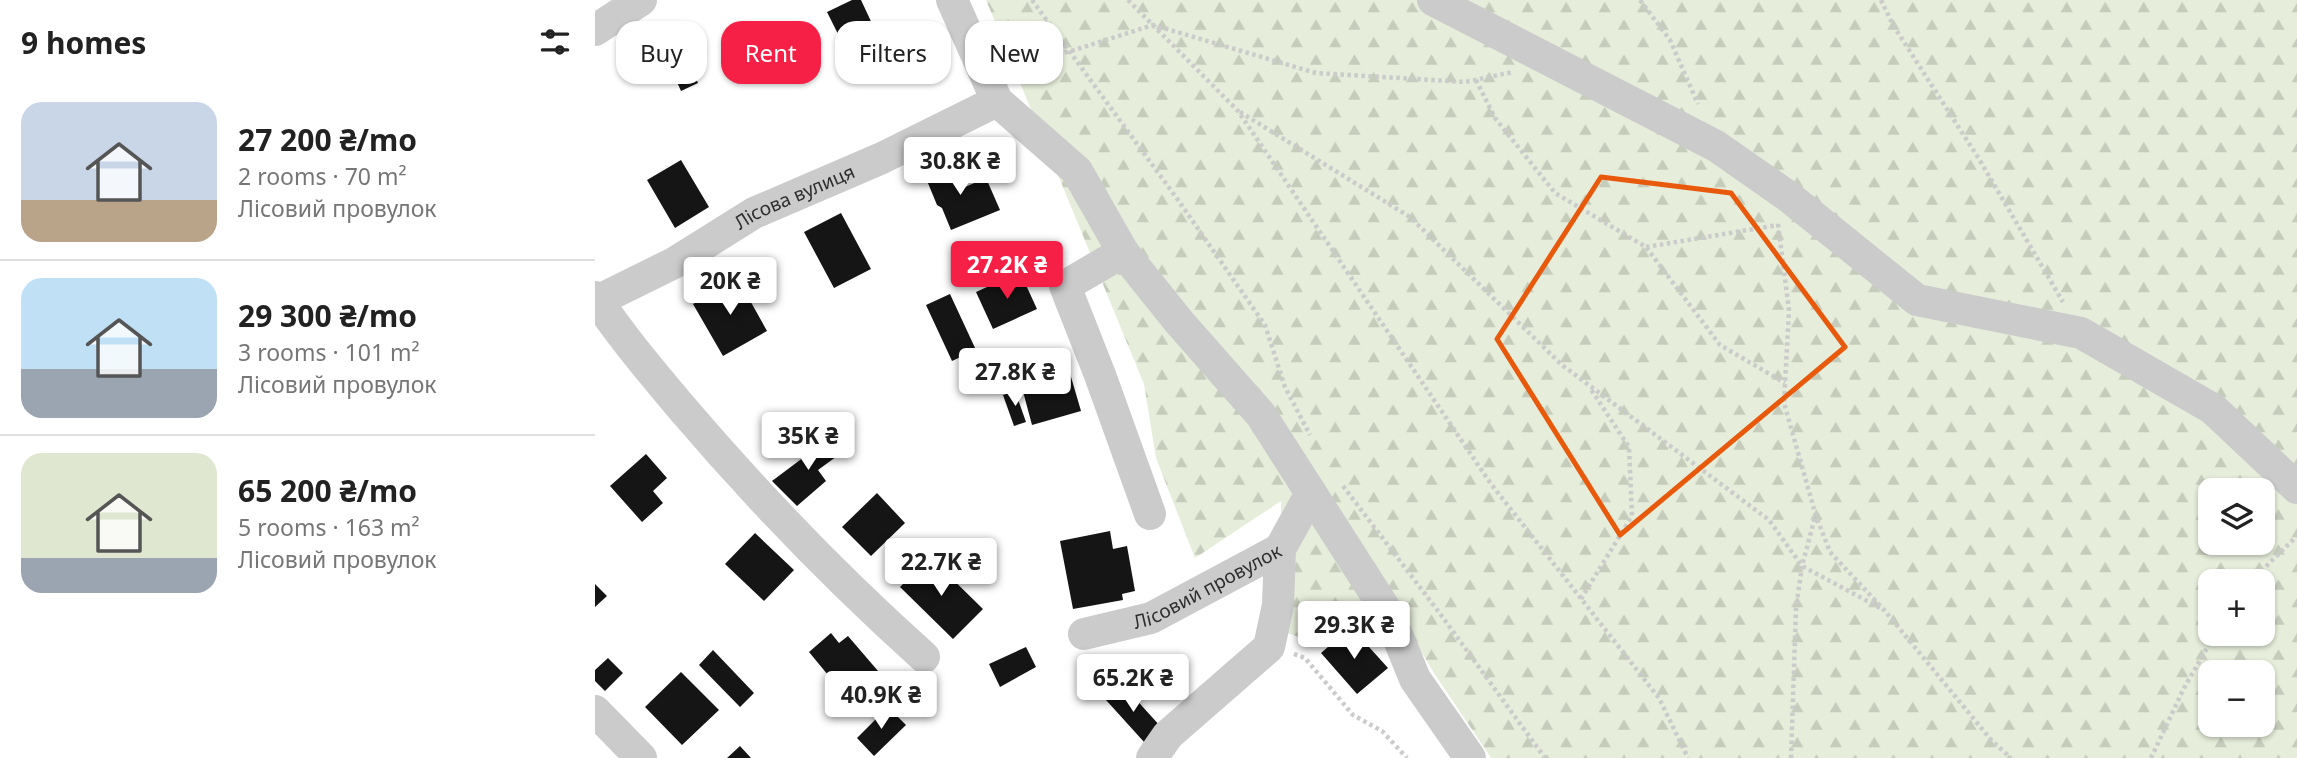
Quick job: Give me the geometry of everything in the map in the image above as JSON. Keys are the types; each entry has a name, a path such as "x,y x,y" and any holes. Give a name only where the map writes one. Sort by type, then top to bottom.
{"street":[{"path":"595,30 641,0"},
{"path":"952,0 965,29"},
{"path":"1433,0 1716,146 1789,197 1917,300 2081,333 2213,409 2297,488"},
{"path":"990,84 997,101 1077,171 1123,252 1180,323 1325,488 1389,615 1415,679 1470,758"},
{"name":"Лісова вулиця","path":"596,300 674,263 754,213 882,158 997,101"},
{"path":"1123,252 1065,286 1150,514"},
{"path":"596,300 616,329 729,463 867,605 924,657"},
{"path":"1280,549 1325,488"},
{"name":"Лісовий провулок","path":"1084,634 1151,618 1280,549"},
{"name":"Лісовий провулок","path":"1269,647 1278,604 1280,549"},
{"path":"1152,758 1168,735 1269,647"},
{"path":"595,711 641,758"}],"path":[{"path":"1032,0 1178,200 1265,325 1285,387 1311,437"},
{"path":"1128,0 1238,111 1491,484 1660,698 1688,758"},
{"path":"1640,0 1669,40 1716,146"},
{"path":"1881,0 1893,26 1979,159 2081,333"},
{"path":"1063,53 1153,25 1316,73 1465,82 1555,63"},
{"path":"1476,80 1495,118 1555,193 1646,247 1720,345 1785,383"},
{"path":"1238,111 1410,217 1562,365 1769,520 1802,566 1885,611"},
{"path":"1771,215 1778,225 1789,310 1784,403 1816,516 1830,552 1885,611 1992,741 2011,758"},
{"path":"1646,247 1778,225"},
{"path":"1581,599 1632,516 1629,447 1588,384"},
{"path":"1325,488 1433,605 1545,758"},
{"path":"1791,758 1796,608 1802,566 1816,516"},
{"path":"2263,569 2297,536"},
{"path":"2151,758 2184,688 2208,646"},
{"path":"1269,647 1305,658 1353,715 1382,731 1407,758"}],"highlighted area":[{"path":"1601,177 1731,193 1845,347 1620,535 1497,339"}],"green space":[{"path":"986,0 2297,0 2297,758 1491,758 1434,673 1383,588 1317,643 1281,631 1281,501 1195,558 1156,458 1144,384 1021,84 1063,84 1063,21 995,21"}],"building":[{"path":"852,0 861,0 871,21 835,21 835,28 827,12"},
{"path":"678,84 696,84 681,91"},
{"path":"681,160 709,207 675,228 647,180"},
{"path":"944,162 952,181 959,185 965,187 986,178 1000,210 951,230 923,171"},
{"path":"841,213 871,269 834,288 804,232"},
{"path":"1020,272 1037,309 993,329 976,292"},
{"path":"738,279 767,331 723,356 693,304"},
{"path":"950,294 976,350 952,361 926,305"},
{"path":"1069,370 1081,411 1032,425 1021,384"},
{"path":"1015,391 1026,422 1014,426 1003,395"},
{"path":"832,436 844,451 818,470 826,481 797,506 772,481"},
{"path":"646,454 667,478 653,491 663,503 642,522 610,486"},
{"path":"877,493 905,523 871,556 842,527"},
{"path":"1110,531 1113,549 1127,546 1135,591 1122,594 1123,600 1073,609 1060,541"},
{"path":"755,533 794,570 764,601 725,564"},
{"path":"930,557 983,609 953,639 900,587"},
{"path":"595,584 607,596 595,607"},
{"path":"1351,627 1388,668 1357,694 1321,653"},
{"path":"831,633 839,643 848,636 884,678 870,690 874,693 856,709 809,652"},
{"path":"1026,647 1036,667 1000,687 989,664"},
{"path":"713,650 754,693 740,707 699,665"},
{"path":"608,658 623,673 605,691 595,681 595,670"},
{"path":"681,672 719,710 682,745 645,707"},
{"path":"1123,685 1161,727 1144,742 1106,700"},
{"path":"888,707 906,725 874,756 857,738"},
{"path":"740,746 751,758 727,758"}]}
